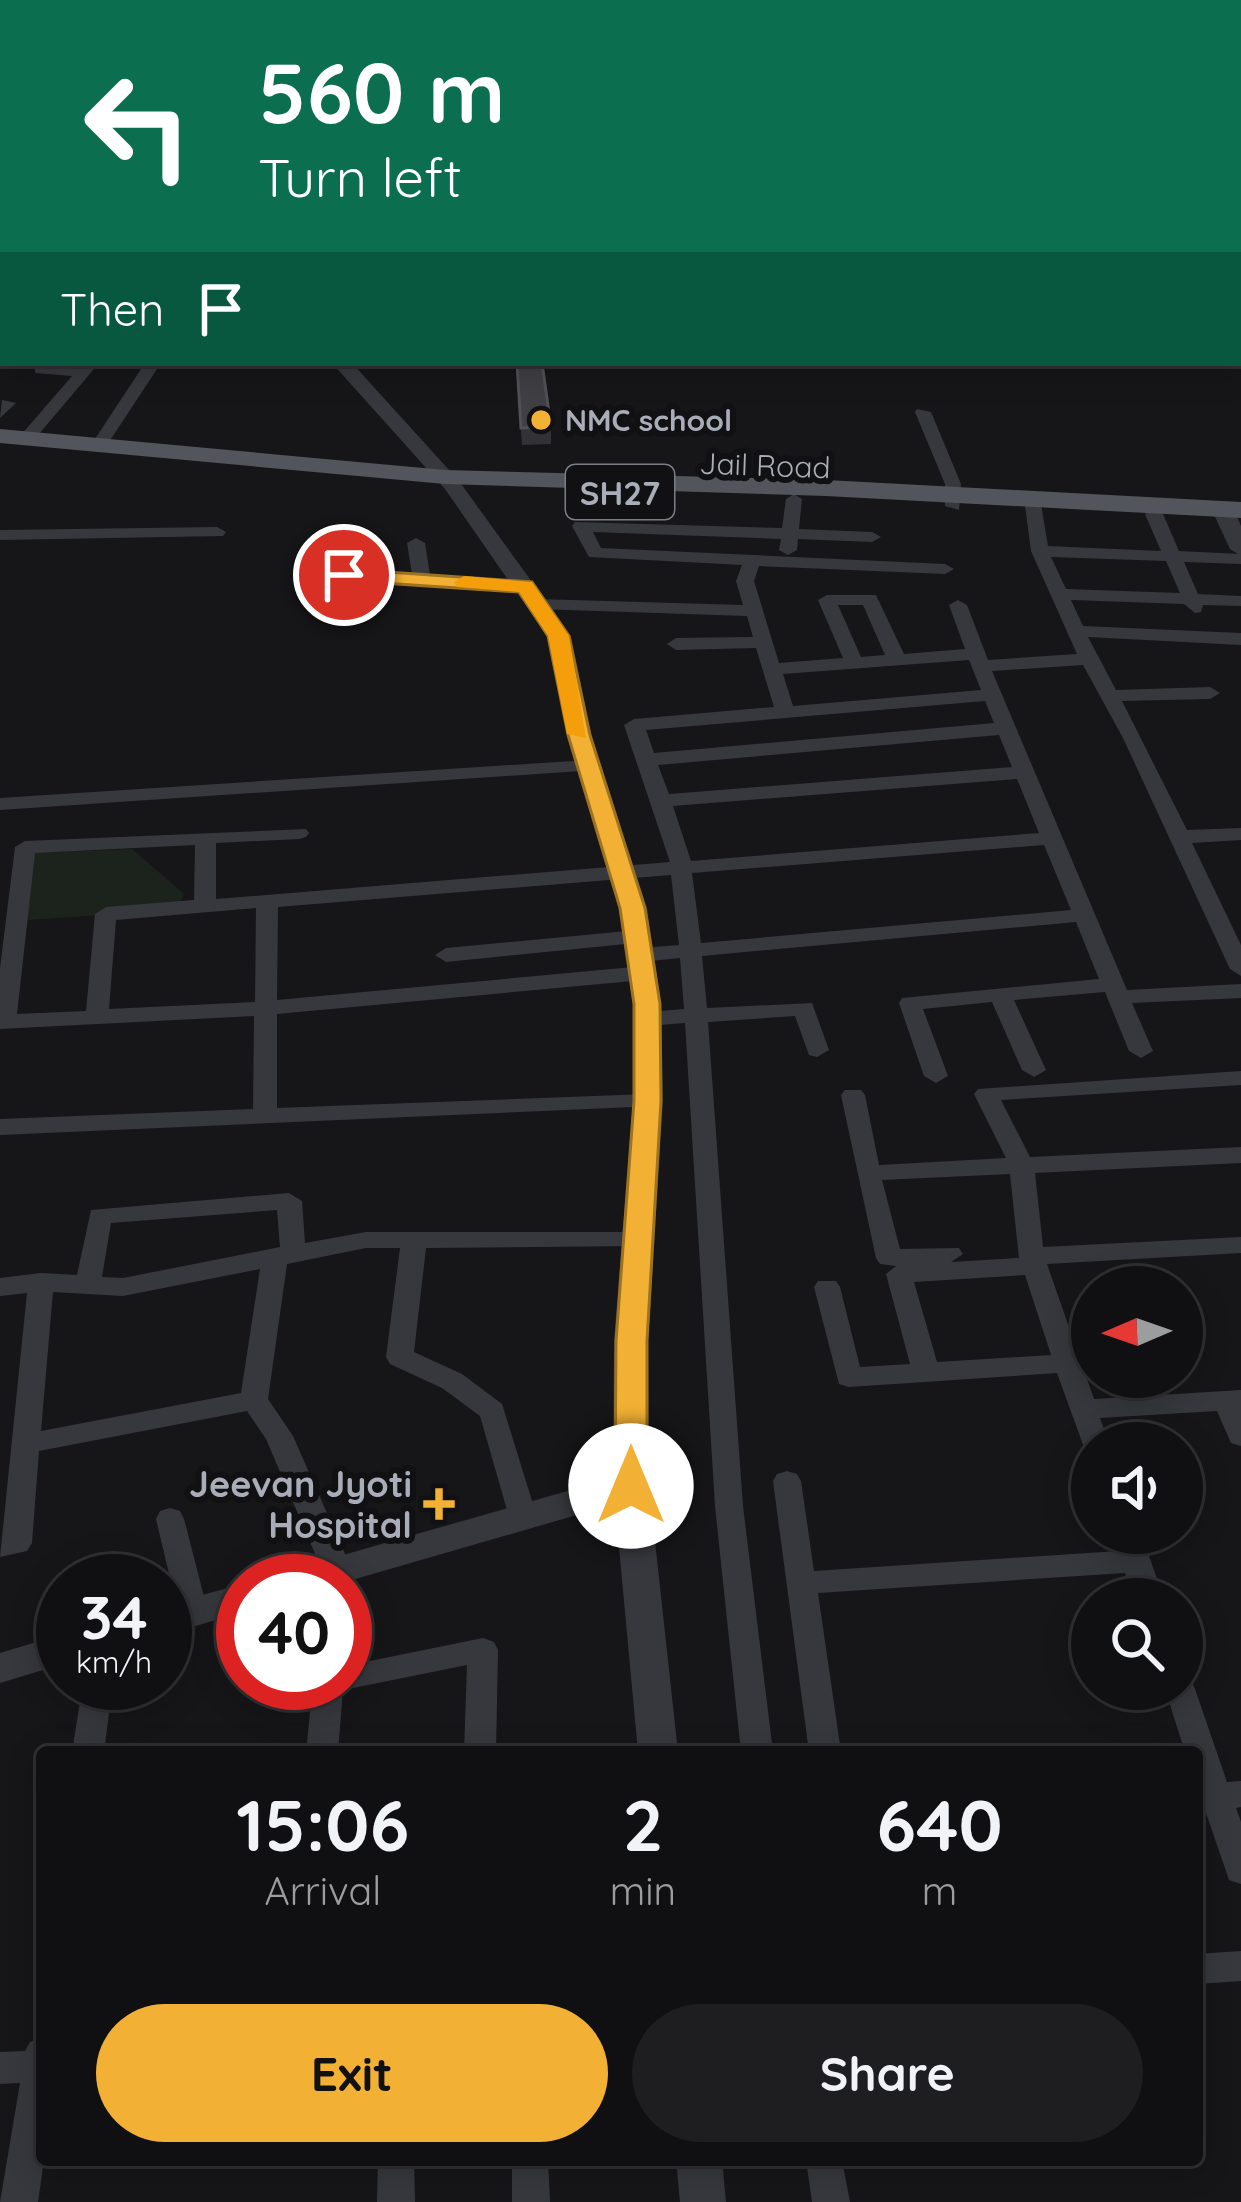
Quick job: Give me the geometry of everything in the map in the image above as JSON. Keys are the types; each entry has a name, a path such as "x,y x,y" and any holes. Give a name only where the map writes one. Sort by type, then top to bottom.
{"main road":[{"path":"0,436 448,481 953,500"},
{"name":"Jail Road","path":"0,447 448,481 794,499 1033,503 1154,514 1232,513"},
{"path":"1033,503 1232,513"}],"street":[{"path":"99,445 151,366"},
{"path":"345,366 448,481 559,636 589,766 623,871 641,955 647,1019 648,1101 638,1238 631,1486 657,1746"},
{"path":"40,370 88,367"},
{"path":"27,438 88,367"},
{"path":"923,412 953,500"},
{"path":"787,562 794,499"},
{"path":"1033,503 1040,550 1076,631 1241,969"},
{"path":"1232,513 1241,549"},
{"path":"1154,514 1208,638"},
{"path":"872,538 581,526 595,553 945,569"},
{"path":"0,535 217,532"},
{"path":"416,543 422,580"},
{"path":"1040,550 1241,560"},
{"path":"1125,555 1129,566 1116,570 1127,597"},
{"path":"752,560 745,580 784,710"},
{"path":"344,575 422,580 606,607 611,620 755,614"},
{"path":"1060,594 1241,602"},
{"path":"854,663 827,600 870,599 897,660"},
{"path":"958,605 1141,1051"},
{"path":"1076,631 1241,639"},
{"path":"676,644 764,642"},
{"path":"772,669 897,660 1089,659"},
{"path":"1110,696 1210,692"},
{"path":"757,1746 729,1506 680,865 634,725 992,695"},
{"path":"646,760 1008,728"},
{"path":"0,804 589,766"},
{"path":"661,800 1026,772"},
{"path":"299,833 26,847 3,1022 267,1008 641,955 1086,914"},
{"path":"1178,837 1241,834"},
{"path":"97,1017 106,914 1054,838"},
{"path":"205,908 206,840"},
{"path":"266,1114 267,903"},
{"path":"1215,915 1241,914"},
{"path":"446,956 641,955"},
{"path":"936,1076 910,1003 1000,995 1241,991"},
{"path":"1000,995 1034,1070"},
{"path":"647,1019 804,1008 817,1050"},
{"path":"1088,1422 1031,1257 1022,1165 986,1094 1241,1078"},
{"path":"854,1095 889,1258 1031,1257 1241,1245"},
{"path":"0,1126 648,1101"},
{"path":"868,1173 1241,1155"},
{"path":"88,1285 100,1216 289,1202 284,1252 254,1400 279,1436 328,1554"},
{"path":"0,1287 162,1281 284,1252 414,1239 638,1238"},
{"path":"414,1239 400,1357 452,1381 491,1411 523,1517"},
{"path":"926,1372 899,1274 1031,1257"},
{"path":"0,1546 17,1543 41,1282"},
{"path":"827,1287 849,1377 1068,1363"},
{"path":"26,1444 254,1400"},
{"path":"1084,1408 1234,1400 1241,1436"},
{"path":"787,1481 824,1746"},
{"path":"372,1565 631,1486"},
{"path":"170,1519 173,1554"},
{"path":"801,1583 1071,1554"},
{"path":"372,1672 482,1650 480,1746"},
{"path":"0,1667 36,1657"},
{"path":"89,1746 94,1710"},
{"path":"323,1746 326,1710"},
{"path":"1188,1710 1201,1746"},
{"path":"1203,1752 1241,1870"},
{"path":"1203,1969 1241,1966"},
{"path":"0,2068 36,2061"},
{"path":"20,2202 36,2094"},
{"path":"396,2202 397,2166"},
{"path":"530,2166 531,2202"},
{"path":"700,2166 703,2202"},
{"path":"825,2166 831,2202"}],"shaded area":[{"path":"132,849 184,894 177,910 27,920 34,853"}],"building":[{"path":"517,366 542,366 551,427 521,428"}],"slow traffic":[{"path":"464,582 525,586 559,636 578,734"}],"place":[{"name":"NMC school","path":"541,420"},
{"name":"Jeevan Jyoti Hospital","path":"439,1504"}],"route":[{"path":"344,575 525,586 559,636 579,735 633,908 647,1004 648,1101 632,1341 631,1486"}]}
